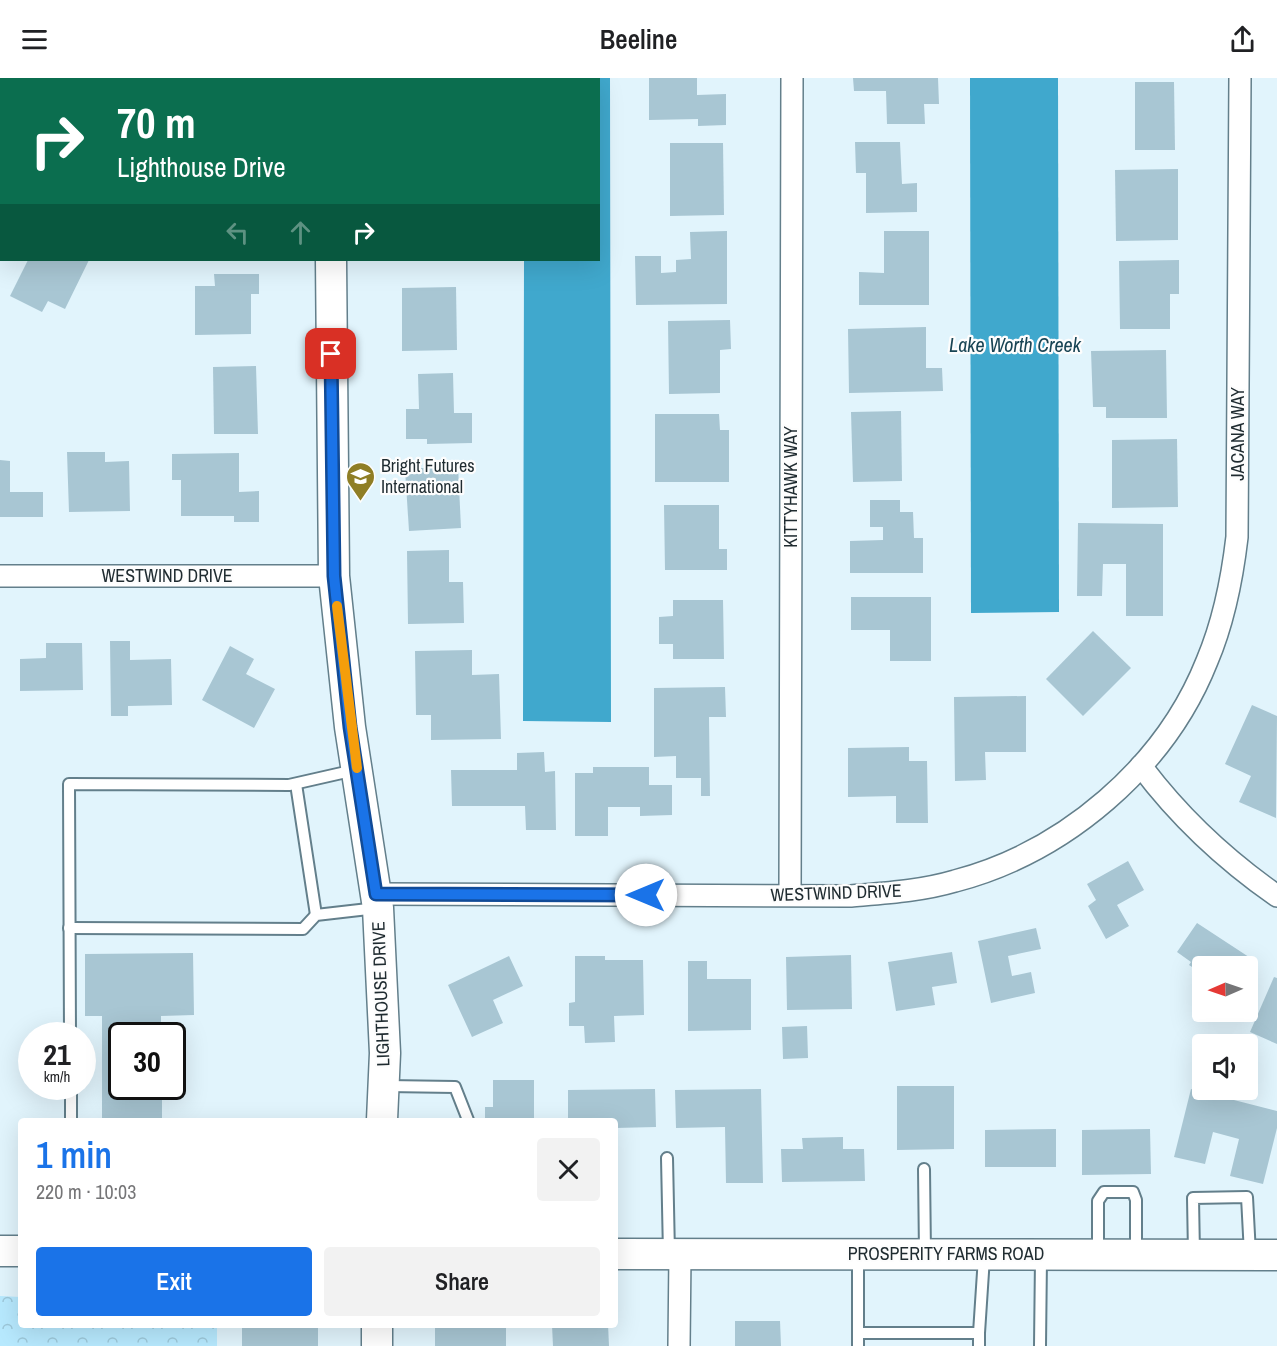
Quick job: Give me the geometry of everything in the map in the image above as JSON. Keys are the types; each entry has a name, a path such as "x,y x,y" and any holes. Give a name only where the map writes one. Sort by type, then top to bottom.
{"street":[{"name":"KITTYHAWK WAY","path":"790,896 792,78"},
{"name":"JACANA WAY","path":"1141,766 1183,709 1207,662 1224,612 1232,578 1237,537 1240,78"},
{"name":"LIGHTHOUSE DRIVE","path":"331,261 334,576 347,704 377,901 382,963 382,1118"},
{"name":"WESTWIND DRIVE","path":"0,576 334,576"},
{"name":"WESTWIND DRIVE","path":"377,901 790,896 904,892 956,881 1005,864 1067,830 1109,798 1141,766"},
{"path":"1141,766 1196,832 1239,870 1277,896"},
{"path":"0,1251 18,1251"},
{"name":"PROSPERITY FARMS ROAD","path":"618,1254 984,1252 1264,1255"},
{"path":"674,1254 679,1346"},
{"path":"377,1328 377,1346"}],"lane":[{"path":"70,1022 69,784 296,784 357,769"},
{"path":"296,784 315,915"},
{"path":"69,928 303,929 315,915 377,901"},
{"path":"383,1086 455,1087 467,1118"},
{"path":"71,1100 71,1118"},
{"path":"667,1158 674,1254"},
{"path":"924,1169 926,1254"},
{"path":"1098,1254 1098,1202 1104,1192 1133,1192 1136,1200 1136,1255"},
{"path":"1194,1254 1193,1198 1247,1197 1264,1255"},
{"path":"979,1346 984,1252"},
{"path":"858,1254 858,1346"},
{"path":"1040,1346 1041,1254"},
{"path":"858,1333 979,1333"}],"green space":[{"path":"0,1296 18,1297 18,1328 217,1328 217,1346 0,1346"}],"water":[{"path":"600,78 610,78 611,722 523,721 524,261 600,261"},
{"name":"Lake Worth Creek","path":"970,78 1058,78 1059,612 971,613"}],"building":[{"path":"649,78 697,78 697,95 726,94 726,125 698,126 698,119 649,120"},
{"path":"853,78 938,78 939,104 924,104 925,124 887,124 886,91 854,91"},
{"path":"1135,82 1174,82 1175,150 1135,150"},
{"path":"855,142 900,142 902,184 917,183 917,212 866,213 866,173 856,173"},
{"path":"670,143 723,143 724,215 670,216"},
{"path":"1178,169 1178,240 1116,241 1115,170"},
{"path":"727,231 727,304 636,305 635,256 661,256 661,273 676,272 676,260 691,259 690,232"},
{"path":"884,231 929,231 929,305 859,305 859,272 884,273"},
{"path":"1179,260 1179,294 1170,294 1170,329 1120,329 1119,261"},
{"path":"28,261 89,261 65,309 48,301 42,312 10,296"},
{"path":"214,274 259,274 259,294 251,294 251,334 195,335 195,286 215,286"},
{"path":"456,287 457,350 402,351 402,288"},
{"path":"730,320 731,349 720,350 720,393 669,394 668,321"},
{"path":"926,327 926,368 942,368 943,391 849,393 848,329"},
{"path":"1166,350 1167,418 1106,418 1106,407 1093,407 1091,351"},
{"path":"256,366 258,434 214,434 213,367"},
{"path":"453,373 454,413 472,413 472,443 427,444 427,439 406,439 406,409 419,409 418,374"},
{"path":"901,411 902,481 853,482 851,412"},
{"path":"655,414 719,414 720,430 729,430 729,482 655,482"},
{"path":"1177,439 1178,507 1112,508 1112,440"},
{"path":"67,452 105,452 105,462 129,461 130,511 69,512"},
{"path":"239,453 239,492 259,491 259,522 234,522 234,516 181,516 181,480 172,480 172,454"},
{"path":"0,460 10,461 10,492 43,492 43,517 0,517"},
{"path":"458,466 461,528 409,531 405,469"},
{"path":"870,500 900,500 900,512 913,512 914,538 923,538 923,573 850,573 850,541 883,540 883,527 870,527"},
{"path":"664,505 719,505 719,549 727,549 727,570 665,570"},
{"path":"1078,523 1163,524 1163,616 1126,616 1126,564 1103,564 1102,596 1077,596"},
{"path":"449,550 449,582 463,582 464,623 408,624 407,551"},
{"path":"851,597 931,597 931,661 890,661 890,630 851,630"},
{"path":"673,600 723,600 724,659 673,659 673,644 659,644 659,617 673,616"},
{"path":"1093,631 1131,668 1083,716 1046,679"},
{"path":"110,641 130,641 130,660 171,659 172,705 128,706 128,716 111,716"},
{"path":"46,643 82,643 83,690 20,691 20,659 46,658"},
{"path":"230,646 254,659 246,674 275,689 254,728 202,700"},
{"path":"472,650 472,675 499,674 501,739 431,740 431,715 416,715 415,651"},
{"path":"725,687 726,717 709,717 710,796 701,796 701,778 676,778 676,756 654,757 654,688"},
{"path":"1026,696 1026,752 985,752 986,780 955,781 954,697"},
{"path":"1252,705 1277,716 1276,818 1239,802 1251,776 1225,764"},
{"path":"909,747 909,761 927,761 928,823 896,823 896,796 848,797 848,748"},
{"path":"544,752 545,772 555,771 556,830 526,830 525,806 452,806 451,770 517,770 517,753"},
{"path":"593,767 649,767 649,785 672,785 672,815 640,816 640,807 608,807 608,836 575,836 575,773 593,773"},
{"path":"1128,861 1144,890 1117,905 1129,926 1106,939 1088,906 1096,900 1087,884"},
{"path":"1197,923 1247,956 1192,956 1192,967 1189,965 1191,962 1177,952"},
{"path":"1036,928 1041,949 1008,956 1012,976 1031,972 1035,993 991,1003 978,941"},
{"path":"952,952 957,983 932,987 935,1005 896,1011 888,962"},
{"path":"193,953 194,1015 161,1016 161,1022 108,1022 108,1100 162,1100 162,1118 102,1118 102,1016 85,1016 85,954"},
{"path":"851,955 852,1009 787,1010 786,957"},
{"path":"509,956 523,986 493,1000 503,1023 472,1037 448,985"},
{"path":"575,956 605,956 605,960 643,960 644,1015 614,1016 615,1042 585,1043 584,1026 569,1026 569,1003 575,1002"},
{"path":"688,961 707,961 707,979 751,979 751,1030 688,1031"},
{"path":"1274,977 1277,978 1277,1044 1250,1032 1254,1022 1258,1022 1258,1014"},
{"path":"807,1026 808,1058 783,1059 782,1027"},
{"path":"493,1080 534,1080 534,1118 485,1118 485,1107 493,1107"},
{"path":"897,1086 954,1086 954,1149 897,1150"},
{"path":"655,1089 656,1127 618,1128 618,1118 568,1118 568,1090"},
{"path":"761,1089 763,1183 726,1183 725,1127 676,1128 675,1090"},
{"path":"1191,1089 1192,1100 1234,1100 1277,1111 1277,1128 1263,1184 1230,1176 1239,1139 1213,1132 1205,1164 1174,1157"},
{"path":"1056,1129 1056,1167 985,1167 985,1130"},
{"path":"1150,1129 1151,1174 1082,1175 1082,1130"},
{"path":"843,1137 843,1149 864,1149 865,1181 782,1182 781,1149 803,1149 802,1138"},
{"path":"735,1321 780,1321 781,1346 735,1346"},
{"path":"242,1328 318,1328 318,1346 242,1346"},
{"path":"435,1328 506,1328 506,1346 435,1346"},
{"path":"552,1328 608,1328 609,1346 553,1346"}],"slow traffic":[{"path":"337,606 350,727 357,768"}],"place":[{"name":"Bright Futures International","path":"360,502"}],"route":[{"path":"331,354 334,576 350,727 376,894 646,895"}]}
